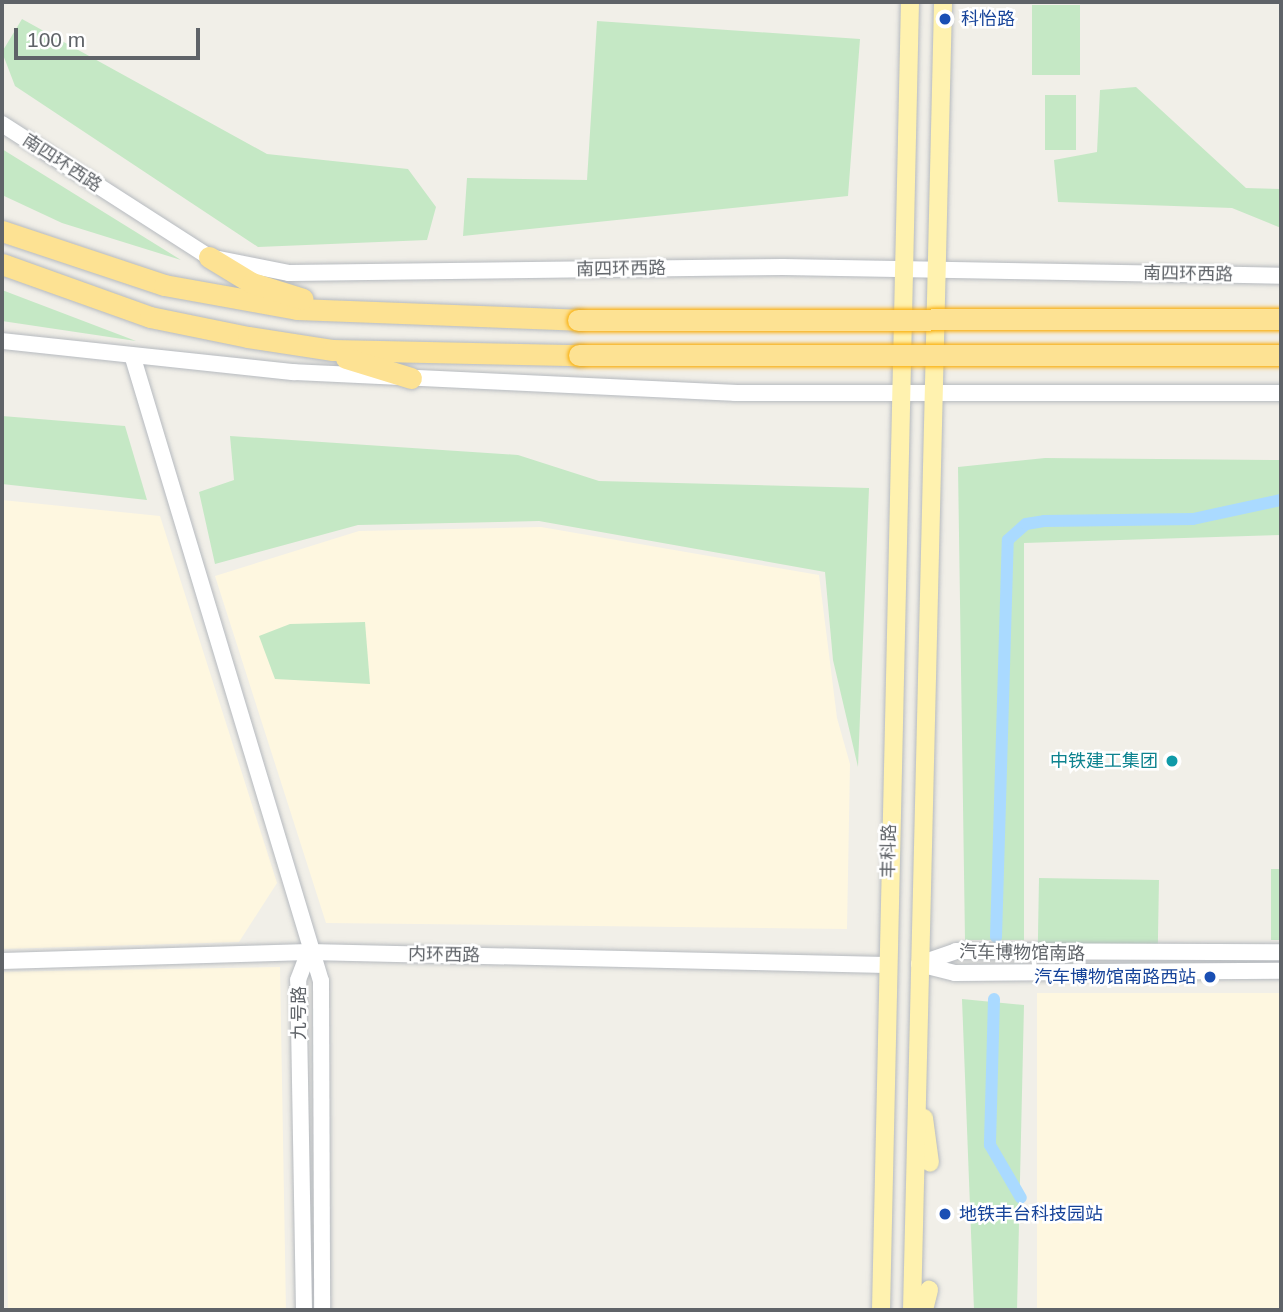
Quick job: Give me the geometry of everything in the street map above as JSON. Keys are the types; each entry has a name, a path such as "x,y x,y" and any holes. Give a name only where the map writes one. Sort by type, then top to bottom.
{"highway":[{"path":"2,231 164,285 366,317 578,320 1281,319"},
{"path":"209,257 252,283 366,317"},
{"path":"2,264 150,317 304,346 411,378"},
{"path":"304,346 579,355 1281,355"}],"main road":[{"path":"900,392 910,2"},
{"path":"930,393 943,2"},
{"name":"丰科路","path":"881,1310 886,965 900,392"},
{"name":"丰科路","path":"912,1310 930,393"},
{"path":"916,1095 930,1163"},
{"path":"924,1310 929,1290"}],"street":[{"name":"南四环西路","path":"2,124 209,257 289,273 902,268 1281,276"},
{"path":"2,341 133,358 411,378 735,393 1281,393"},
{"path":"133,358 309,952"},
{"name":"汽车博物馆南路","path":"919,964 956,951 1281,952"},
{"name":"内环西路","path":"2,961 309,952 886,965"},
{"name":"九号路","path":"304,1310 298,980 309,952"},
{"name":"九号路","path":"309,952 321,981 322,1310"},
{"name":"汽车博物馆南路","path":"919,964 955,973 1281,971"}],"shaded area":[{"path":"2,500 160,516 277,883 239,942 2,949"},
{"path":"541,527 819,575 837,718 850,764 847,929 326,923 215,576 359,531"},
{"path":"280,967 286,1310 8,1310 2,972"},
{"path":"1037,993 1281,993 1281,1310 1037,1310"}],"green space":[{"path":"1032,5 1080,5 1080,75 1032,75"},
{"path":"22,19 267,154 408,169 436,207 427,240 258,247 15,86 2,52"},
{"path":"597,21 860,39 848,196 463,236 467,178 587,180"},
{"path":"1136,87 1246,188 1281,189 1281,228 1232,208 1058,202 1054,160 1097,152 1100,90"},
{"path":"1045,95 1076,95 1076,150 1045,150"},
{"path":"2,149 181,260 62,223 2,195"},
{"path":"2,290 136,341 2,321"},
{"path":"2,416 125,426 147,500 2,484"},
{"path":"230,436 518,455 599,481 869,488 858,767 833,660 825,572 539,521 358,525 215,564 199,492 234,480"},
{"path":"1045,458 1281,460 1281,535 1024,543 1024,940 965,940 958,467"},
{"path":"365,622 370,684 275,679 259,636 290,624"},
{"path":"1271,869 1281,869 1281,940 1271,940"},
{"path":"1039,878 1159,880 1158,951 1038,949"},
{"path":"962,999 1024,1005 1017,1310 974,1310"}],"waterway":[{"path":"996,937 1008,540 1026,524 1044,521 1193,519 1281,500"},
{"path":"994,999 990,1145 1021,1198"}],"place":[{"name":"科怡路","path":"945,19"},
{"name":"中铁建工集团","path":"1172,761"},
{"name":"汽车博物馆南路西站","path":"1210,977"},
{"name":"地铁丰台科技园站","path":"945,1214"}]}
